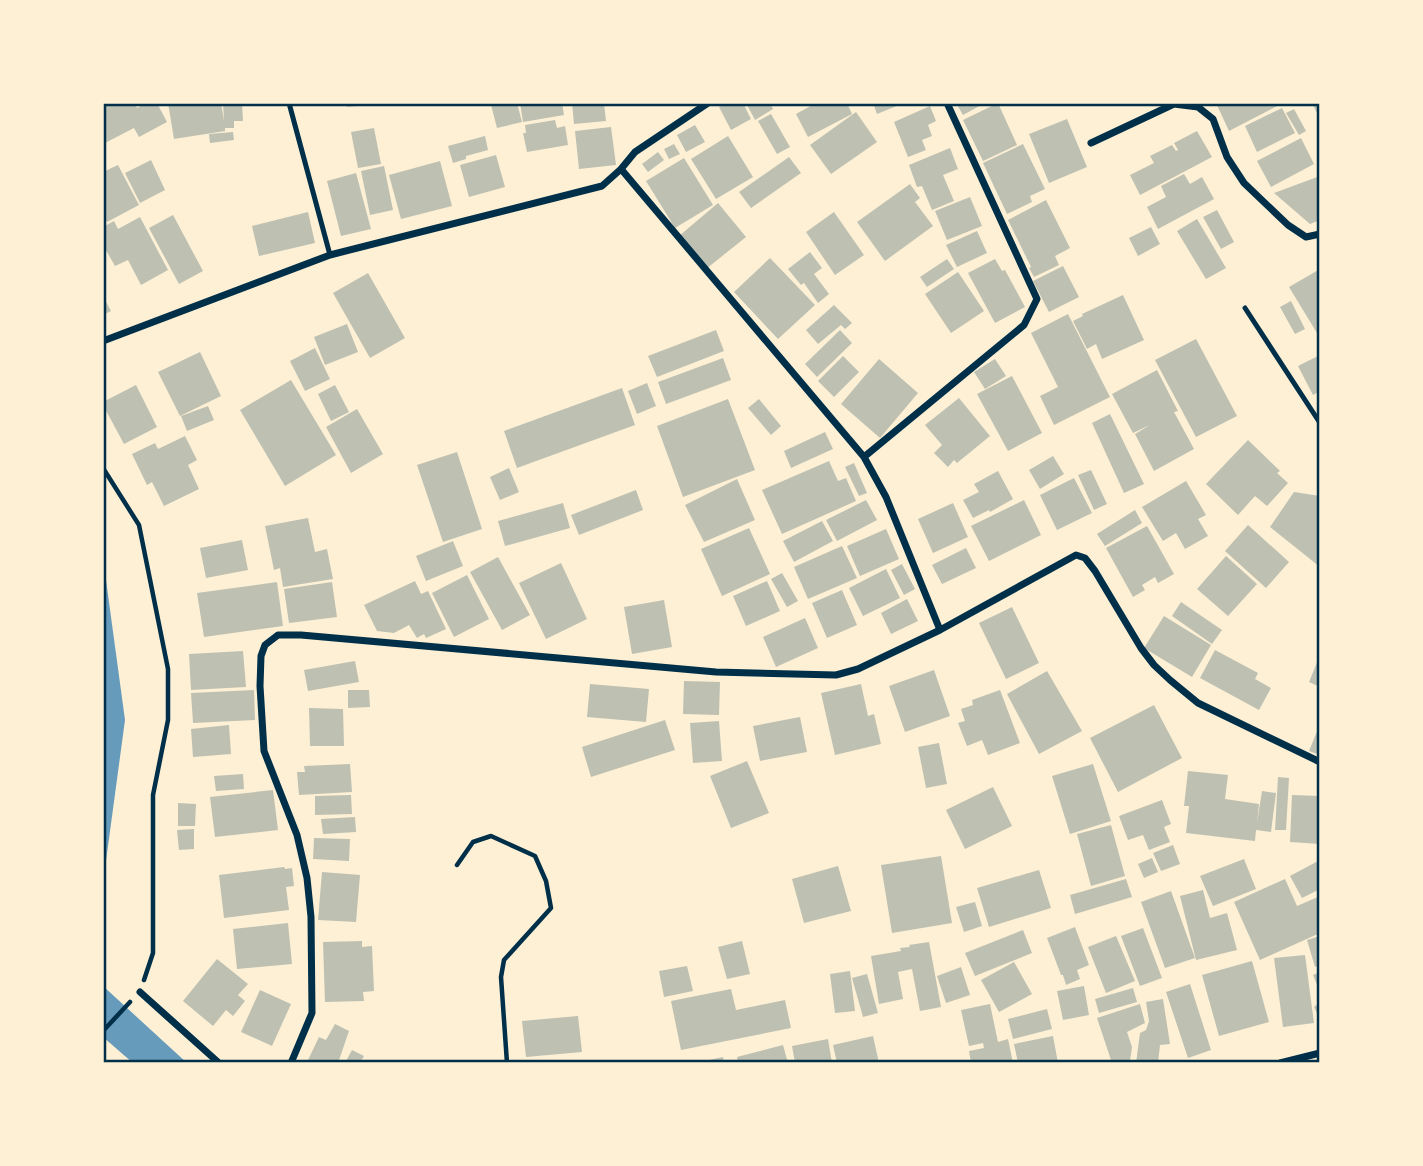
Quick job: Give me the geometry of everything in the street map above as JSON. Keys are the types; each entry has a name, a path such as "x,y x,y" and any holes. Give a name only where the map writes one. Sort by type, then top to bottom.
{"street":[{"path":"103,341 330,255 602,186 635,152 708,103"},
{"path":"864,457 1024,325 1037,299 947,103"},
{"path":"1091,143 1174,104 1198,107 1213,119 1227,157 1244,183 1288,225 1306,237 1320,234"},
{"path":"621,169 864,457 886,497 940,630"},
{"path":"291,1063 312,1013 311,918 307,878 297,835 264,751 261,656 265,645 278,635 716,672 836,675 858,669 940,630 1076,555 1085,558 1095,571 1141,648 1170,680 1198,703 1320,762"},
{"path":"140,992 219,1063"},
{"path":"1280,1063 1320,1054"}],"lane":[{"path":"289,103 330,255"},
{"path":"1245,308 1320,423"}],"path":[{"path":"103,468 139,525 167,669 168,720 153,795 153,953 140,992 103,1031"},
{"path":"457,865 473,842 491,836 535,856 546,881 551,908 504,960 500,977 507,1063"}],"water":[{"path":"103,558 125,720 103,883"},
{"path":"103,986 187,1063 133,1063 103,1037"}],"building":[{"path":"103,103 135,103 137,108 146,103 157,103 167,122 139,137 134,128 103,144"},
{"path":"168,103 221,103 224,121 223,103 242,103 243,121 234,121 234,128 225,128 225,131 174,139"},
{"path":"346,103 368,103 368,105 347,107"},
{"path":"517,103 522,122 497,128 491,105"},
{"path":"520,103 562,103 564,115 523,122"},
{"path":"572,103 604,103 606,121 574,124"},
{"path":"726,103 743,103 751,119 731,130 719,107"},
{"path":"746,103 770,103 773,109 755,120"},
{"path":"816,103 847,103 852,114 808,137 796,114"},
{"path":"873,103 904,103 877,114"},
{"path":"956,103 985,103 963,115"},
{"path":"998,103 1017,145 983,161 963,120"},
{"path":"1216,103 1283,103 1229,131"},
{"path":"1312,103 1320,103 1320,112 1317,113"},
{"path":"930,106 936,121 928,125 932,136 922,140 926,150 908,157 894,122"},
{"path":"1282,108 1295,133 1257,152 1245,126"},
{"path":"1294,109 1306,131 1299,135 1286,113"},
{"path":"856,112 877,142 831,174 810,145"},
{"path":"771,114 790,147 777,154 758,121"},
{"path":"1067,119 1087,167 1049,183 1029,134"},
{"path":"555,120 557,128 565,126 568,145 527,152 523,133 526,133 525,125"},
{"path":"695,125 705,142 686,152 677,135"},
{"path":"611,127 616,165 579,169 575,131"},
{"path":"374,128 381,164 358,168 351,132"},
{"path":"1197,131 1212,157 1140,195 1130,175 1154,163 1150,156 1172,145 1178,150 1174,143"},
{"path":"233,132 234,140 210,143 209,134"},
{"path":"485,136 488,150 453,163 448,146"},
{"path":"728,136 753,177 716,199 691,159"},
{"path":"1301,138 1314,164 1271,187 1257,161"},
{"path":"674,144 680,154 669,159 664,149"},
{"path":"1023,144 1045,189 1030,196 1032,202 1007,214 983,163"},
{"path":"950,148 958,169 943,175 954,201 932,210 922,186 917,187 909,165"},
{"path":"658,152 664,160 648,172 642,164"},
{"path":"496,155 505,187 469,197 460,165"},
{"path":"789,157 801,173 751,208 739,192"},
{"path":"684,158 713,205 675,228 646,181"},
{"path":"151,160 165,190 140,203 125,173"},
{"path":"440,161 452,206 401,219 389,175"},
{"path":"118,165 139,205 107,222 103,216 103,172"},
{"path":"384,166 393,210 370,215 361,171"},
{"path":"356,173 371,229 341,236 327,181"},
{"path":"1184,174 1190,184 1202,177 1214,199 1158,229 1147,207 1166,197 1161,186"},
{"path":"1320,176 1320,220 1310,224 1274,193"},
{"path":"910,184 920,198 915,202 933,226 885,261 857,222"},
{"path":"970,197 982,226 947,240 935,211"},
{"path":"1046,200 1070,248 1055,256 1059,265 1034,277 1008,220"},
{"path":"718,203 746,237 706,269 679,236"},
{"path":"1217,210 1234,242 1221,249 1203,217"},
{"path":"308,212 315,243 259,256 252,226"},
{"path":"834,212 864,255 835,275 806,232"},
{"path":"173,215 203,271 179,284 149,228"},
{"path":"140,217 168,270 141,285 128,260 115,266 103,245 103,227 114,221 118,229"},
{"path":"1197,219 1226,268 1206,279 1177,231"},
{"path":"1151,227 1160,244 1138,256 1129,238"},
{"path":"977,231 987,253 957,267 946,245"},
{"path":"810,252 822,268 814,274 829,294 818,303 804,283 801,285 788,269"},
{"path":"770,258 815,305 778,339 734,292"},
{"path":"947,259 954,269 927,287 920,277"},
{"path":"995,259 1002,271 1005,270 1025,307 995,323 968,273"},
{"path":"1063,266 1079,297 1049,312 1033,281"},
{"path":"1320,269 1320,338 1289,287"},
{"path":"958,272 984,311 951,333 925,294"},
{"path":"368,273 405,338 370,358 333,293"},
{"path":"1123,295 1144,340 1102,359 1096,344 1087,349 1073,321"},
{"path":"103,296 111,311 103,315"},
{"path":"1291,301 1305,329 1295,334 1280,307"},
{"path":"834,305 852,323 845,329 841,325 818,344 806,330"},
{"path":"1068,314 1110,397 1054,425 1040,396 1058,387 1031,333"},
{"path":"347,324 358,352 325,365 314,337"},
{"path":"716,330 724,351 657,377 648,356"},
{"path":"840,330 852,343 817,377 805,364"},
{"path":"1196,339 1237,416 1196,437 1155,360"},
{"path":"315,348 330,379 305,391 290,361"},
{"path":"200,352 221,396 180,416 158,372"},
{"path":"1320,355 1320,391 1313,395 1298,366"},
{"path":"843,356 859,372 834,397 818,381"},
{"path":"723,358 731,380 666,404 658,382"},
{"path":"879,359 918,393 880,438 841,404"},
{"path":"995,359 1006,376 985,389 974,372"},
{"path":"1157,370 1178,411 1174,412 1194,449 1154,471 1135,434 1150,425 1133,433 1112,394"},
{"path":"1012,376 1042,433 1008,451 977,394"},
{"path":"291,380 336,455 285,486 240,410"},
{"path":"647,383 656,406 637,414 628,391"},
{"path":"136,385 157,427 124,444 103,402"},
{"path":"335,385 349,412 331,421 318,394"},
{"path":"622,388 635,425 517,468 504,431"},
{"path":"959,398 990,436 957,463 954,460 948,467 934,453 942,445 925,425"},
{"path":"728,399 755,470 683,497 657,426"},
{"path":"759,399 781,426 771,435 748,408"},
{"path":"208,406 214,420 187,431 181,416"},
{"path":"357,409 383,454 351,473 326,427"},
{"path":"1110,414 1144,484 1124,493 1092,423"},
{"path":"825,432 833,449 791,468 784,451"},
{"path":"185,436 197,460 188,465 199,489 164,506 152,482 147,485 132,454 155,443 158,449"},
{"path":"1248,440 1280,471 1277,473 1288,483 1267,506 1255,496 1238,515 1206,484"},
{"path":"457,452 482,529 443,542 417,465"},
{"path":"1053,456 1064,474 1040,489 1029,470"},
{"path":"829,461 838,481 846,478 856,501 782,534 762,490"},
{"path":"854,463 867,493 859,496 845,467"},
{"path":"509,468 519,492 500,500 490,477"},
{"path":"1091,470 1107,504 1094,510 1078,475"},
{"path":"998,471 1013,499 973,518 963,500 979,492 974,484"},
{"path":"1074,478 1092,513 1057,530 1040,495"},
{"path":"737,479 755,520 704,542 685,505"},
{"path":"1186,481 1206,515 1198,519 1208,536 1185,549 1176,533 1163,541 1142,507"},
{"path":"636,490 643,510 579,535 571,515"},
{"path":"1294,492 1320,496 1320,567 1270,527"},
{"path":"866,500 877,520 837,541 826,520"},
{"path":"1024,500 1041,535 989,561 971,526"},
{"path":"563,503 570,528 505,546 498,521"},
{"path":"953,503 968,537 933,553 918,519"},
{"path":"1135,510 1142,523 1105,546 1097,534"},
{"path":"308,518 315,552 327,549 333,579 283,587 280,568 274,570 265,526"},
{"path":"822,521 833,541 794,562 783,541"},
{"path":"1248,525 1289,562 1266,588 1225,551"},
{"path":"1147,526 1174,574 1158,583 1155,577 1142,585 1145,590 1133,597 1106,548"},
{"path":"749,528 770,574 722,596 701,549"},
{"path":"886,529 899,559 860,576 847,546"},
{"path":"242,540 248,570 206,578 200,548"},
{"path":"453,541 463,566 426,581 416,556"},
{"path":"842,546 857,578 808,599 794,567"},
{"path":"966,548 976,568 942,584 932,565"},
{"path":"1226,556 1257,584 1228,616 1197,589"},
{"path":"498,557 530,615 502,630 470,572"},
{"path":"561,563 587,619 546,639 519,583"},
{"path":"902,564 915,589 904,595 891,570"},
{"path":"886,569 900,598 863,616 849,588"},
{"path":"782,573 798,601 787,607 771,579"},
{"path":"467,575 489,619 454,637 432,593"},
{"path":"415,581 421,594 428,591 446,629 426,638 424,634 417,638 409,625 394,633 377,631 364,605"},
{"path":"767,581 780,611 746,626 733,596"},
{"path":"277,582 283,626 204,637 197,593"},
{"path":"332,582 337,617 289,623 284,589"},
{"path":"842,590 857,625 827,638 812,603"},
{"path":"907,599 918,621 891,634 881,613"},
{"path":"664,600 672,647 632,654 624,607"},
{"path":"1181,602 1222,630 1212,644 1172,616"},
{"path":"1012,607 1039,663 1006,679 979,623"},
{"path":"1164,616 1211,645 1192,677 1144,648"},
{"path":"805,618 818,648 776,667 763,637"},
{"path":"1215,650 1258,673 1255,679 1271,688 1259,710 1200,678"},
{"path":"243,651 246,687 191,690 189,654"},
{"path":"1320,655 1320,687 1309,682"},
{"path":"355,661 359,682 308,691 304,670"},
{"path":"934,670 950,716 905,732 889,686"},
{"path":"1047,671 1082,731 1039,754 1007,694"},
{"path":"684,681 720,682 719,715 683,714"},
{"path":"590,684 649,689 646,722 587,717"},
{"path":"861,684 868,716 874,714 881,744 835,755 821,693"},
{"path":"254,690 255,720 193,723 191,693"},
{"path":"348,690 369,690 370,707 348,708"},
{"path":"1000,690 1020,743 988,755 982,740 967,746 958,723 965,721 961,709 973,705 972,700"},
{"path":"1154,705 1182,758 1118,792 1090,738"},
{"path":"309,708 343,709 344,746 310,746"},
{"path":"800,717 807,752 760,761 753,726"},
{"path":"665,720 675,750 591,777 582,747"},
{"path":"719,721 722,761 693,763 690,723"},
{"path":"1320,724 1320,755 1309,751"},
{"path":"229,725 231,754 193,757 191,729"},
{"path":"939,743 947,784 926,788 918,747"},
{"path":"747,761 769,813 731,828 710,776"},
{"path":"350,764 352,792 299,795 297,772 305,772 304,766"},
{"path":"1093,764 1111,821 1070,834 1052,776"},
{"path":"1188,771 1228,775 1225,799 1259,804 1257,823 1262,791 1276,793 1271,832 1256,830 1255,841 1186,833 1189,806 1184,806"},
{"path":"243,774 244,789 216,791 214,776"},
{"path":"1278,777 1289,778 1286,830 1275,830"},
{"path":"993,787 1012,826 965,849 946,810"},
{"path":"273,790 278,830 215,837 210,797"},
{"path":"351,795 352,814 315,815 315,796"},
{"path":"1292,795 1320,796 1320,844 1290,842"},
{"path":"1162,800 1171,824 1164,827 1170,842 1149,850 1143,835 1128,840 1119,816"},
{"path":"178,803 196,804 195,826 178,826"},
{"path":"355,817 356,832 323,834 321,819"},
{"path":"1111,825 1125,876 1091,886 1077,834"},
{"path":"194,829 194,849 179,850 177,830"},
{"path":"314,838 350,839 349,861 313,859"},
{"path":"1173,845 1180,864 1161,871 1153,853"},
{"path":"941,856 952,923 892,933 881,865"},
{"path":"1152,858 1158,872 1144,878 1138,864"},
{"path":"1244,859 1256,889 1213,906 1200,876"},
{"path":"1320,860 1320,889 1302,898 1290,876"},
{"path":"838,866 851,911 804,923 792,879"},
{"path":"292,868 294,886 286,887 289,910 224,918 219,875"},
{"path":"1039,870 1051,908 989,927 977,888"},
{"path":"322,872 360,875 356,922 318,920"},
{"path":"1126,879 1132,897 1075,914 1070,895"},
{"path":"1285,879 1297,906 1320,896 1320,933 1260,960 1234,902"},
{"path":"1203,890 1210,918 1227,913 1237,950 1196,960 1180,896"},
{"path":"1171,891 1195,958 1165,968 1141,902"},
{"path":"975,902 982,926 964,932 956,907"},
{"path":"288,923 292,964 237,969 233,929"},
{"path":"1075,927 1089,965 1077,970 1080,979 1066,985 1047,938"},
{"path":"1143,928 1162,978 1140,986 1121,936"},
{"path":"1023,930 1032,953 975,976 965,953"},
{"path":"1116,936 1135,981 1106,993 1088,947"},
{"path":"1320,936 1320,965 1315,967 1307,940"},
{"path":"362,941 362,947 372,946 374,991 363,992 364,1001 325,1002 323,942"},
{"path":"742,941 750,974 727,979 718,947"},
{"path":"929,942 941,1007 920,1011 912,969 898,972 903,999 879,1004 871,956 901,951 900,948 910,947 909,945"},
{"path":"1305,955 1314,1023 1283,1027 1274,958"},
{"path":"217,959 248,984 238,995 245,1001 233,1016 226,1010 213,1026 183,1001"},
{"path":"1252,961 1269,1022 1219,1036 1202,975"},
{"path":"1014,962 1032,994 999,1012 981,980"},
{"path":"687,966 693,991 664,997 659,971"},
{"path":"961,967 970,995 946,1003 937,976"},
{"path":"850,971 855,1011 835,1013 830,974"},
{"path":"1320,972 1320,992 1313,975"},
{"path":"867,974 878,1013 863,1017 852,978"},
{"path":"1190,984 1211,1050 1188,1058 1166,992"},
{"path":"1084,986 1089,1015 1063,1020 1057,991"},
{"path":"1133,988 1137,1002 1099,1013 1095,999"},
{"path":"731,989 736,1010 785,1000 791,1028 681,1050 671,1001"},
{"path":"260,990 291,1004 272,1046 241,1032"},
{"path":"1163,999 1170,1044 1160,1045 1158,1063 1136,1063 1140,1033 1146,1030 1149,1021 1146,1002"},
{"path":"1320,1002 1320,1019 1314,1007"},
{"path":"990,1004 998,1042 1008,1039 1013,1063 971,1063 969,1051 984,1048 983,1043 969,1046 961,1010"},
{"path":"1140,1004 1145,1023 1127,1032 1132,1047 1130,1061 1112,1063 1097,1018"},
{"path":"1047,1009 1052,1029 1013,1039 1008,1019"},
{"path":"578,1016 582,1052 526,1057 522,1021"},
{"path":"335,1024 349,1031 338,1063 313,1063 308,1060 319,1037 326,1040"},
{"path":"873,1036 879,1063 837,1063 833,1045"},
{"path":"1053,1036 1058,1063 1018,1063 1014,1044"},
{"path":"828,1039 832,1063 795,1063 792,1046"},
{"path":"783,1045 788,1063 738,1063 737,1057"},
{"path":"352,1050 364,1056 360,1063 345,1063"},
{"path":"723,1057 724,1063 700,1062"}]}
